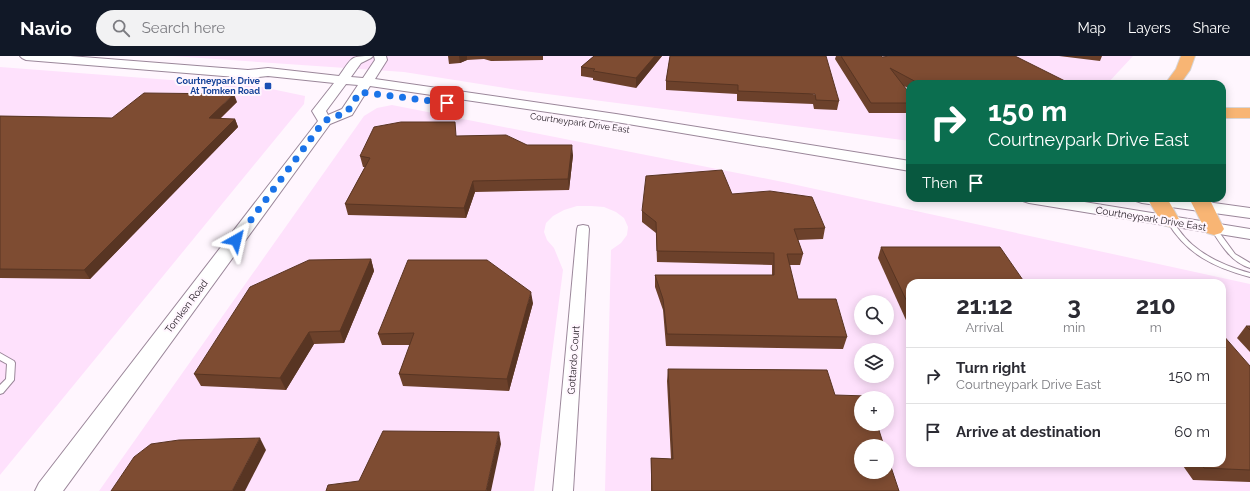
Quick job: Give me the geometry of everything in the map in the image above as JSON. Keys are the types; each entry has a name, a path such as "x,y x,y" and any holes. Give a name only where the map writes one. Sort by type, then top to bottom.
{"highway":[{"path":"1175,80 1183,70 1188,56"},
{"path":"1226,113 1250,113"},
{"path":"1155,202 1170,221"},
{"path":"1201,203 1214,229"}],"main road":[{"name":"Courtneypark Drive East","path":"26,56 248,74 263,79 339,84 609,117 906,165"},
{"path":"367,56 357,60 319,111 324,121 347,112 381,60 380,56"},
{"name":"Courtneypark Drive East","path":"363,87 636,131 906,177"},
{"name":"Tomken Road","path":"48,491 324,121"},
{"name":"Courtneypark Drive East","path":"1054,202 1250,234"},
{"name":"Courtneypark Drive East","path":"1189,202 1250,213"}],"street":[{"name":"Gottardo Court","path":"563,491 584,229"}],"lane":[{"path":"1170,221 1178,235 1193,249 1222,265 1250,274"},
{"path":"1214,229 1234,258 1250,266"},
{"path":"0,356 12,363 10,380 0,391"}],"shaded area":[{"path":"172,56 1133,56 1111,80 906,80 906,140 524,91 404,72"},
{"path":"0,67 262,87 305,96 304,104 0,475"},
{"path":"392,105 783,182 1250,284 1250,491 605,491 611,250 621,243 627,235 628,227 624,218 616,212 604,207 577,206 564,210 553,216 546,223 544,232 547,240 554,248 563,270 534,491 99,491 364,116 377,108"}],"building":[{"path":"594,56 655,56 636,78 593,71 595,69 581,67"},
{"path":"670,56 826,56 839,101 816,100 815,94 738,91 738,85 666,81"},
{"path":"841,56 1015,56 1063,80 912,80 890,68 906,89 906,103 871,103"},
{"path":"144,93 234,94 209,118 235,119 84,270 0,269 0,116 112,118"},
{"path":"401,122 455,122 456,136 506,135 527,145 572,145 568,179 473,181 464,208 345,204 370,158 360,156 374,127"},
{"path":"722,170 732,194 770,191 812,197 825,228 794,229 803,254 787,254 798,299 836,299 847,337 667,334 663,299 655,275 774,275 774,253 657,251 656,222 642,211 646,176"},
{"path":"881,247 1000,247 1022,279 906,279 906,300"},
{"path":"371,259 340,331 309,332 280,378 194,374 250,287 309,260"},
{"path":"408,260 487,260 531,292 507,379 399,374 414,333 378,334"},
{"path":"1226,339 1250,366 1250,470 1203,467 1226,467"},
{"path":"668,369 827,370 835,395 854,396 854,431 879,431 882,439 854,439 854,479 894,479 894,476 899,491 652,491 651,458 673,459"},
{"path":"383,431 499,432 486,491 326,491 328,485 359,481"},
{"path":"260,438 232,491 111,491 134,457 151,444 179,440"}],"place":[{"name":"Courtneypark Drive At Tomken Road","path":"268,86"}],"route":[{"path":"236,240 324,121 347,112 360,92 447,103"}]}
